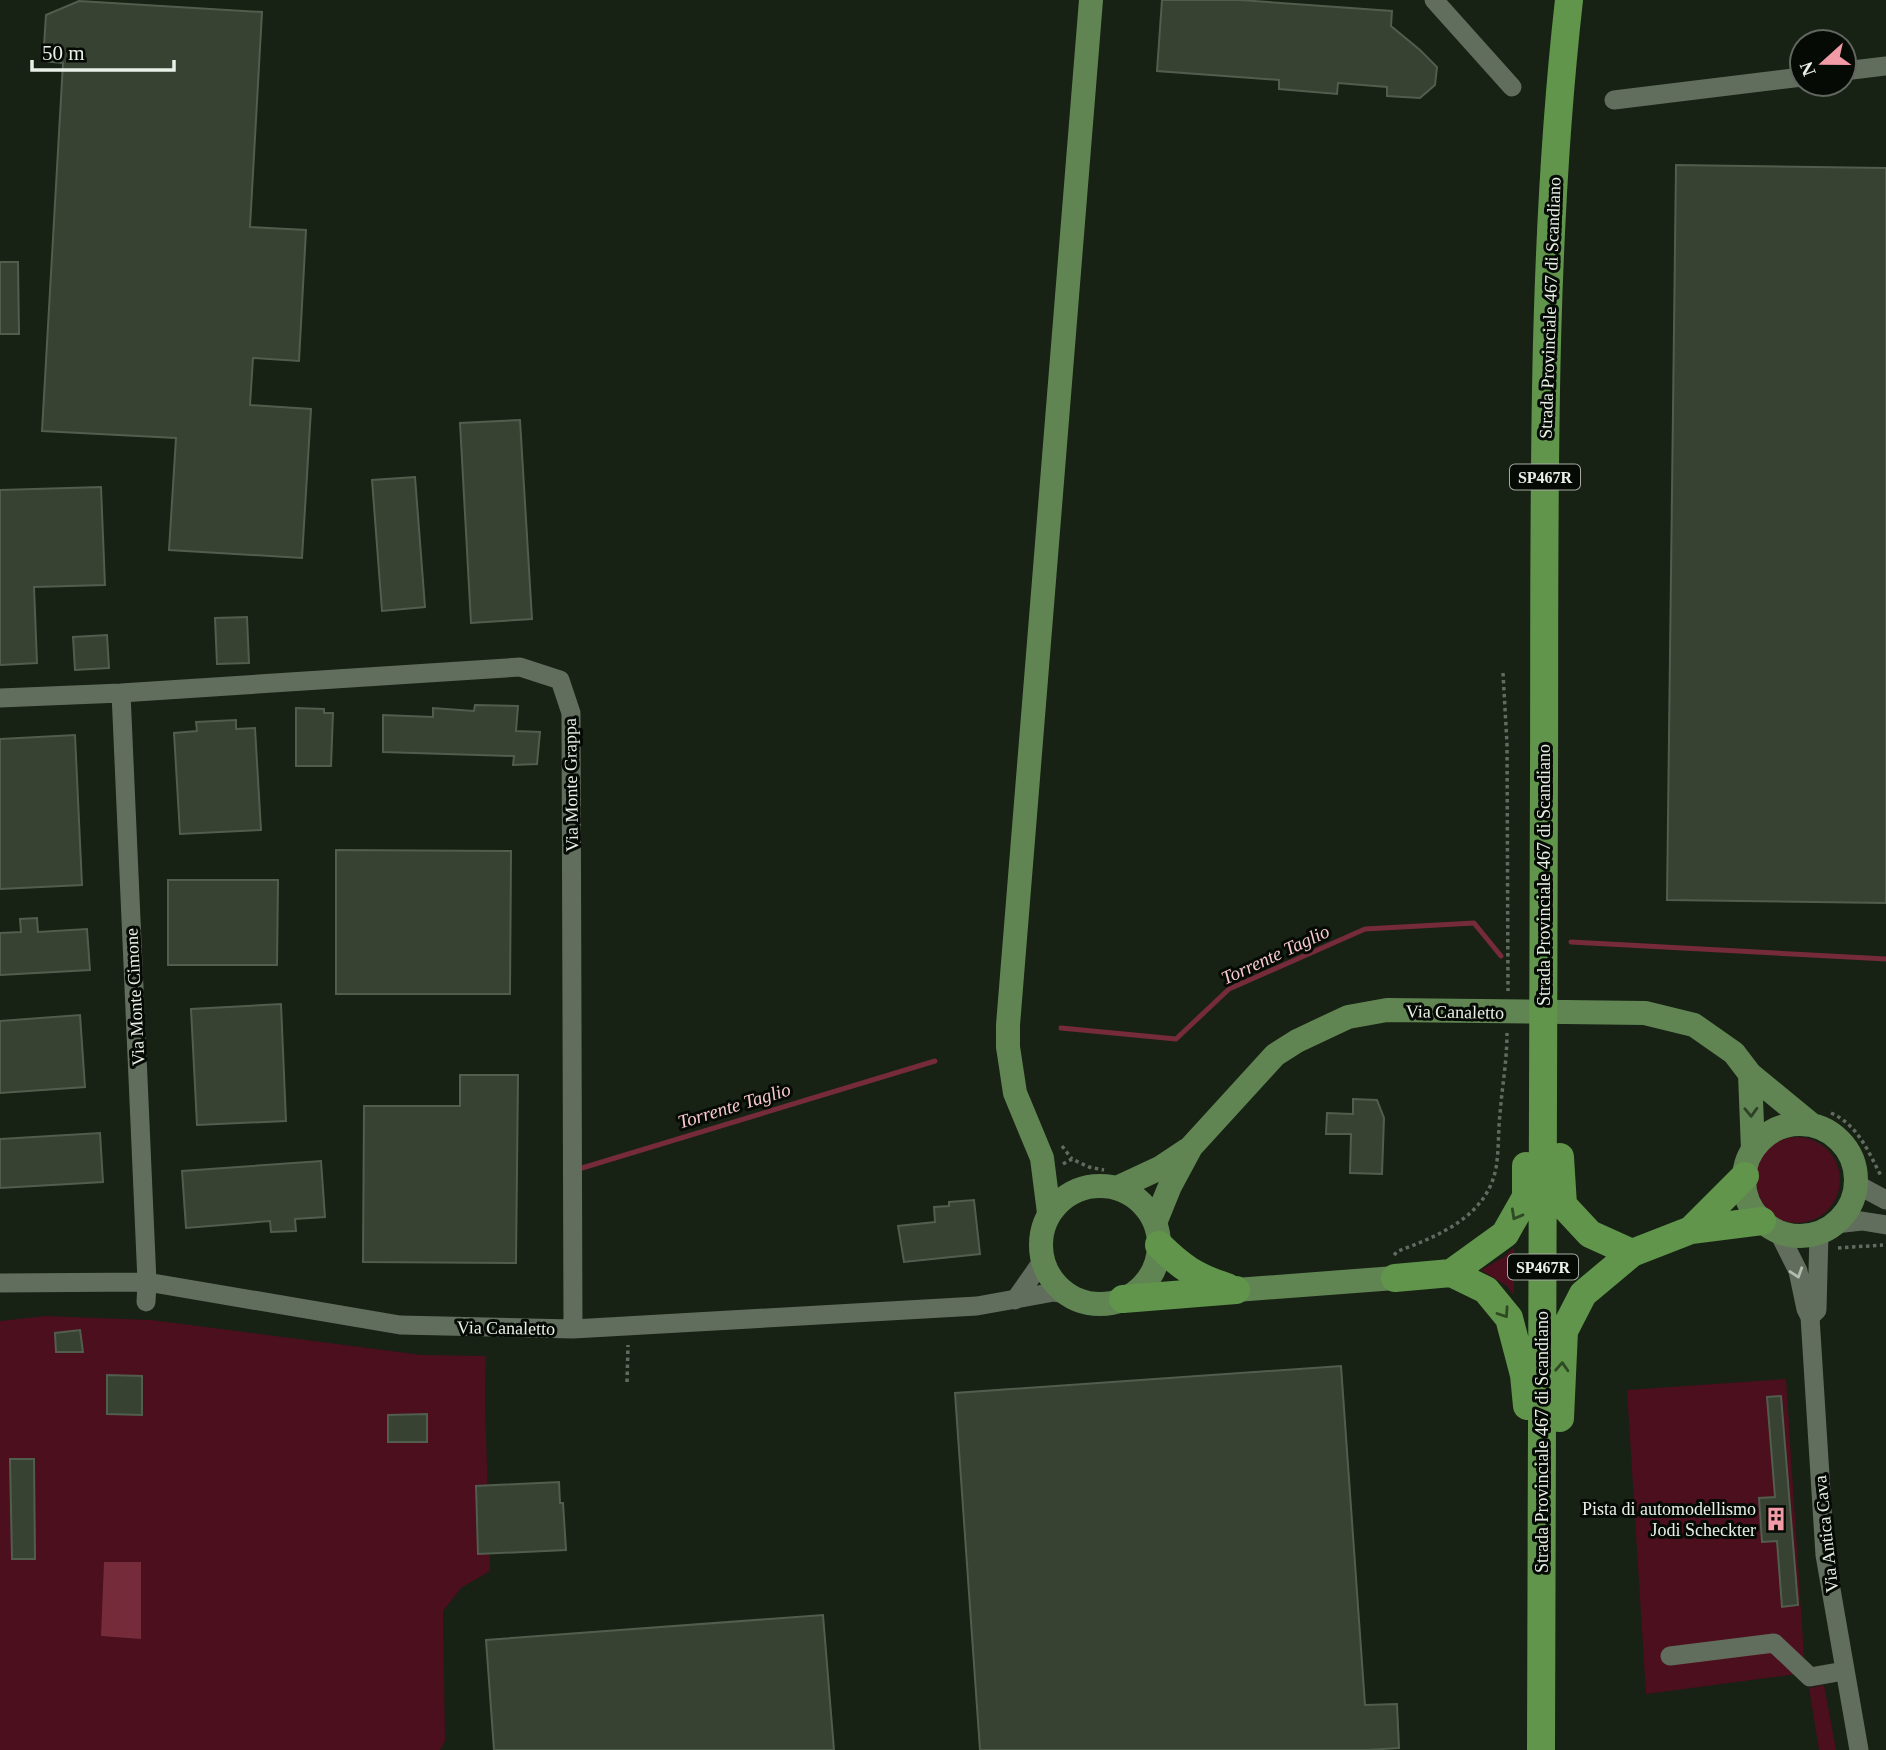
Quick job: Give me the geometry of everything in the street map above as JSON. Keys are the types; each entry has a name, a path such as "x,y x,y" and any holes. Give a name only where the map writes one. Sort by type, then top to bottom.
{"highway":[{"name":"Strada Provinciale 467 di Scandiano","path":"1541,1750 1545,480 1549,235 1559,84 1569,0"},
{"path":"1544,954 1563,1205 1590,1234 1632,1253"},
{"path":"1395,1278 1451,1273 1505,1234 1526,1197 1527,1076 1544,954"},
{"path":"1691,1230 1749,1163"},
{"path":"1541,1581 1558,1458 1564,1331 1583,1294 1632,1253 1691,1230 1770,1226"},
{"path":"1157,1234 1182,1267 1204,1280 1236,1290"},
{"path":"1451,1273 1486,1290 1509,1318 1524,1376 1541,1581"},
{"path":"1123,1299 1236,1290"}],"main road":[{"path":"1049,1213 1042,1158 1015,1093 1008,1047 1008,1025 1091,0"},
{"name":"Via Canaletto","path":"1117,1188 1160,1168 1191,1147 1275,1055 1297,1041 1348,1017 1387,1010 1645,1013 1694,1025 1734,1053 1750,1074 1812,1125"},
{"path":"1749,1163 1760,1141 1778,1128 1812,1125 1833,1134 1848,1151 1856,1172 1850,1206 1827,1228 1798,1236 1770,1226 1746,1196 1750,1074"},
{"name":"Via Canaletto","path":"1157,1234 1170,1186 1191,1147"},
{"path":"1042,1158 1087,1186"},
{"path":"1087,1186 1117,1188 1136,1198 1157,1234 1154,1267 1149,1277 1133,1294 1112,1303 1089,1303 1067,1294 1050,1277 1040,1243 1044,1223 1049,1213 1065,1196 1087,1186"},
{"path":"1236,1290 1395,1278"}],"street":[{"path":"1434,0 1512,87"},
{"path":"1858,69 1886,66"},
{"path":"1614,100 1788,78"},
{"name":"Via Monte Grappa","path":"0,698 121,693 520,667 560,680 571,713 573,1329"},
{"name":"Via Monte Cimone","path":"121,693 146,1292"},
{"path":"1856,1184 1886,1200"},
{"path":"1827,1228 1862,1222 1886,1225"},
{"name":"Via Antica Cava","path":"1770,1226 1798,1271 1810,1317 1825,1555 1859,1750"},
{"name":"Via Antica Cava","path":"1810,1317 1817,1310 1827,1228"},
{"path":"1014,1300 1041,1263 1040,1243"},
{"name":"Via Canaletto","path":"0,1283 146,1292 400,1325 573,1329 977,1306 1054,1292 1067,1294"},
{"path":"1670,1656 1774,1643 1810,1677 1844,1671"}],"path":[{"path":"627,1382 628,1326"}],"shaded area":[{"path":"1797,1137 1813,1141 1827,1150 1836,1164 1840,1180 1836,1196 1827,1210 1813,1219 1797,1223 1781,1219 1767,1210 1758,1196 1754,1180 1758,1164 1767,1150 1781,1141"},
{"path":"1514,1247 1514,1296 1507,1286 1481,1270 1504,1257"},
{"path":"45,1316 151,1320 422,1355 486,1356 490,1571 461,1588 443,1611 445,1741 440,1750 0,1750 0,1321"},
{"path":"1786,1379 1805,1673 1646,1694 1627,1390"},
{"path":"104,1562 141,1562 141,1639 101,1636"},
{"path":"1824,1685 1836,1750 1819,1750 1809,1688"}],"building":[{"path":"1162,0 1240,0 1392,11 1391,26 1437,67 1435,85 1420,98 1387,96 1387,87 1338,83 1337,94 1279,89 1279,80 1157,71"},
{"path":"79,1 262,12 250,227 306,230 299,361 253,358 250,405 311,409 302,558 169,550 176,438 42,431 63,63 43,61 46,15"},
{"path":"1676,165 1886,168 1886,903 1667,900"},
{"path":"0,262 18,262 19,334 0,334"},
{"path":"520,420 532,619 471,623 460,423"},
{"path":"415,477 425,607 382,611 372,480"},
{"path":"101,487 105,585 34,587 37,663 0,665 0,490"},
{"path":"247,617 249,663 217,664 215,618"},
{"path":"107,635 109,668 75,670 73,637"},
{"path":"475,705 518,706 516,731 540,732 537,764 513,765 514,756 383,752 383,715 433,717 433,708 474,711"},
{"path":"296,708 324,709 324,713 333,713 331,766 296,766"},
{"path":"236,720 236,729 255,728 261,830 180,834 174,733 197,731 196,722"},
{"path":"75,735 82,885 0,889 0,739"},
{"path":"336,850 511,851 510,994 336,994"},
{"path":"168,880 278,880 277,965 168,965"},
{"path":"37,918 38,932 87,929 90,970 0,975 0,933 21,932 20,919"},
{"path":"281,1004 286,1121 197,1125 191,1009"},
{"path":"80,1015 85,1087 0,1093 0,1021"},
{"path":"460,1075 518,1075 516,1263 363,1262 364,1106 460,1106"},
{"path":"1353,1099 1377,1100 1384,1118 1382,1174 1350,1173 1351,1134 1326,1134 1327,1113 1353,1114"},
{"path":"100,1133 103,1182 0,1188 0,1139"},
{"path":"321,1161 325,1217 295,1219 296,1231 271,1232 270,1221 186,1228 182,1171"},
{"path":"974,1200 980,1254 904,1262 898,1226 935,1222 934,1207 949,1206 949,1202"},
{"path":"80,1330 83,1352 56,1352 55,1333"},
{"path":"1341,1366 1365,1705 1397,1704 1399,1748 980,1750 955,1393"},
{"path":"107,1375 142,1376 142,1415 107,1414"},
{"name":"Pista di automodellismo Jodi Scheckter","path":"1781,1396 1798,1605 1782,1607 1777,1541 1762,1542 1759,1498 1775,1497 1767,1397"},
{"path":"427,1414 427,1442 388,1442 388,1415"},
{"path":"10,1459 34,1459 35,1559 12,1559"},
{"path":"559,1482 566,1550 478,1554 476,1486"},
{"path":"823,1615 834,1750 494,1750 486,1640"}],"waterway":[{"name":"Torrente Taglio","path":"1061,1028 1176,1039 1229,989 1365,929 1474,923 1501,956"},
{"name":"Torrente Taglio","path":"1571,942 1886,959"},
{"name":"Torrente Taglio","path":"582,1168 935,1061"}],"place":[{"name":"Pista di automodellismo Jodi Scheckter","path":"1776,1519"}]}
